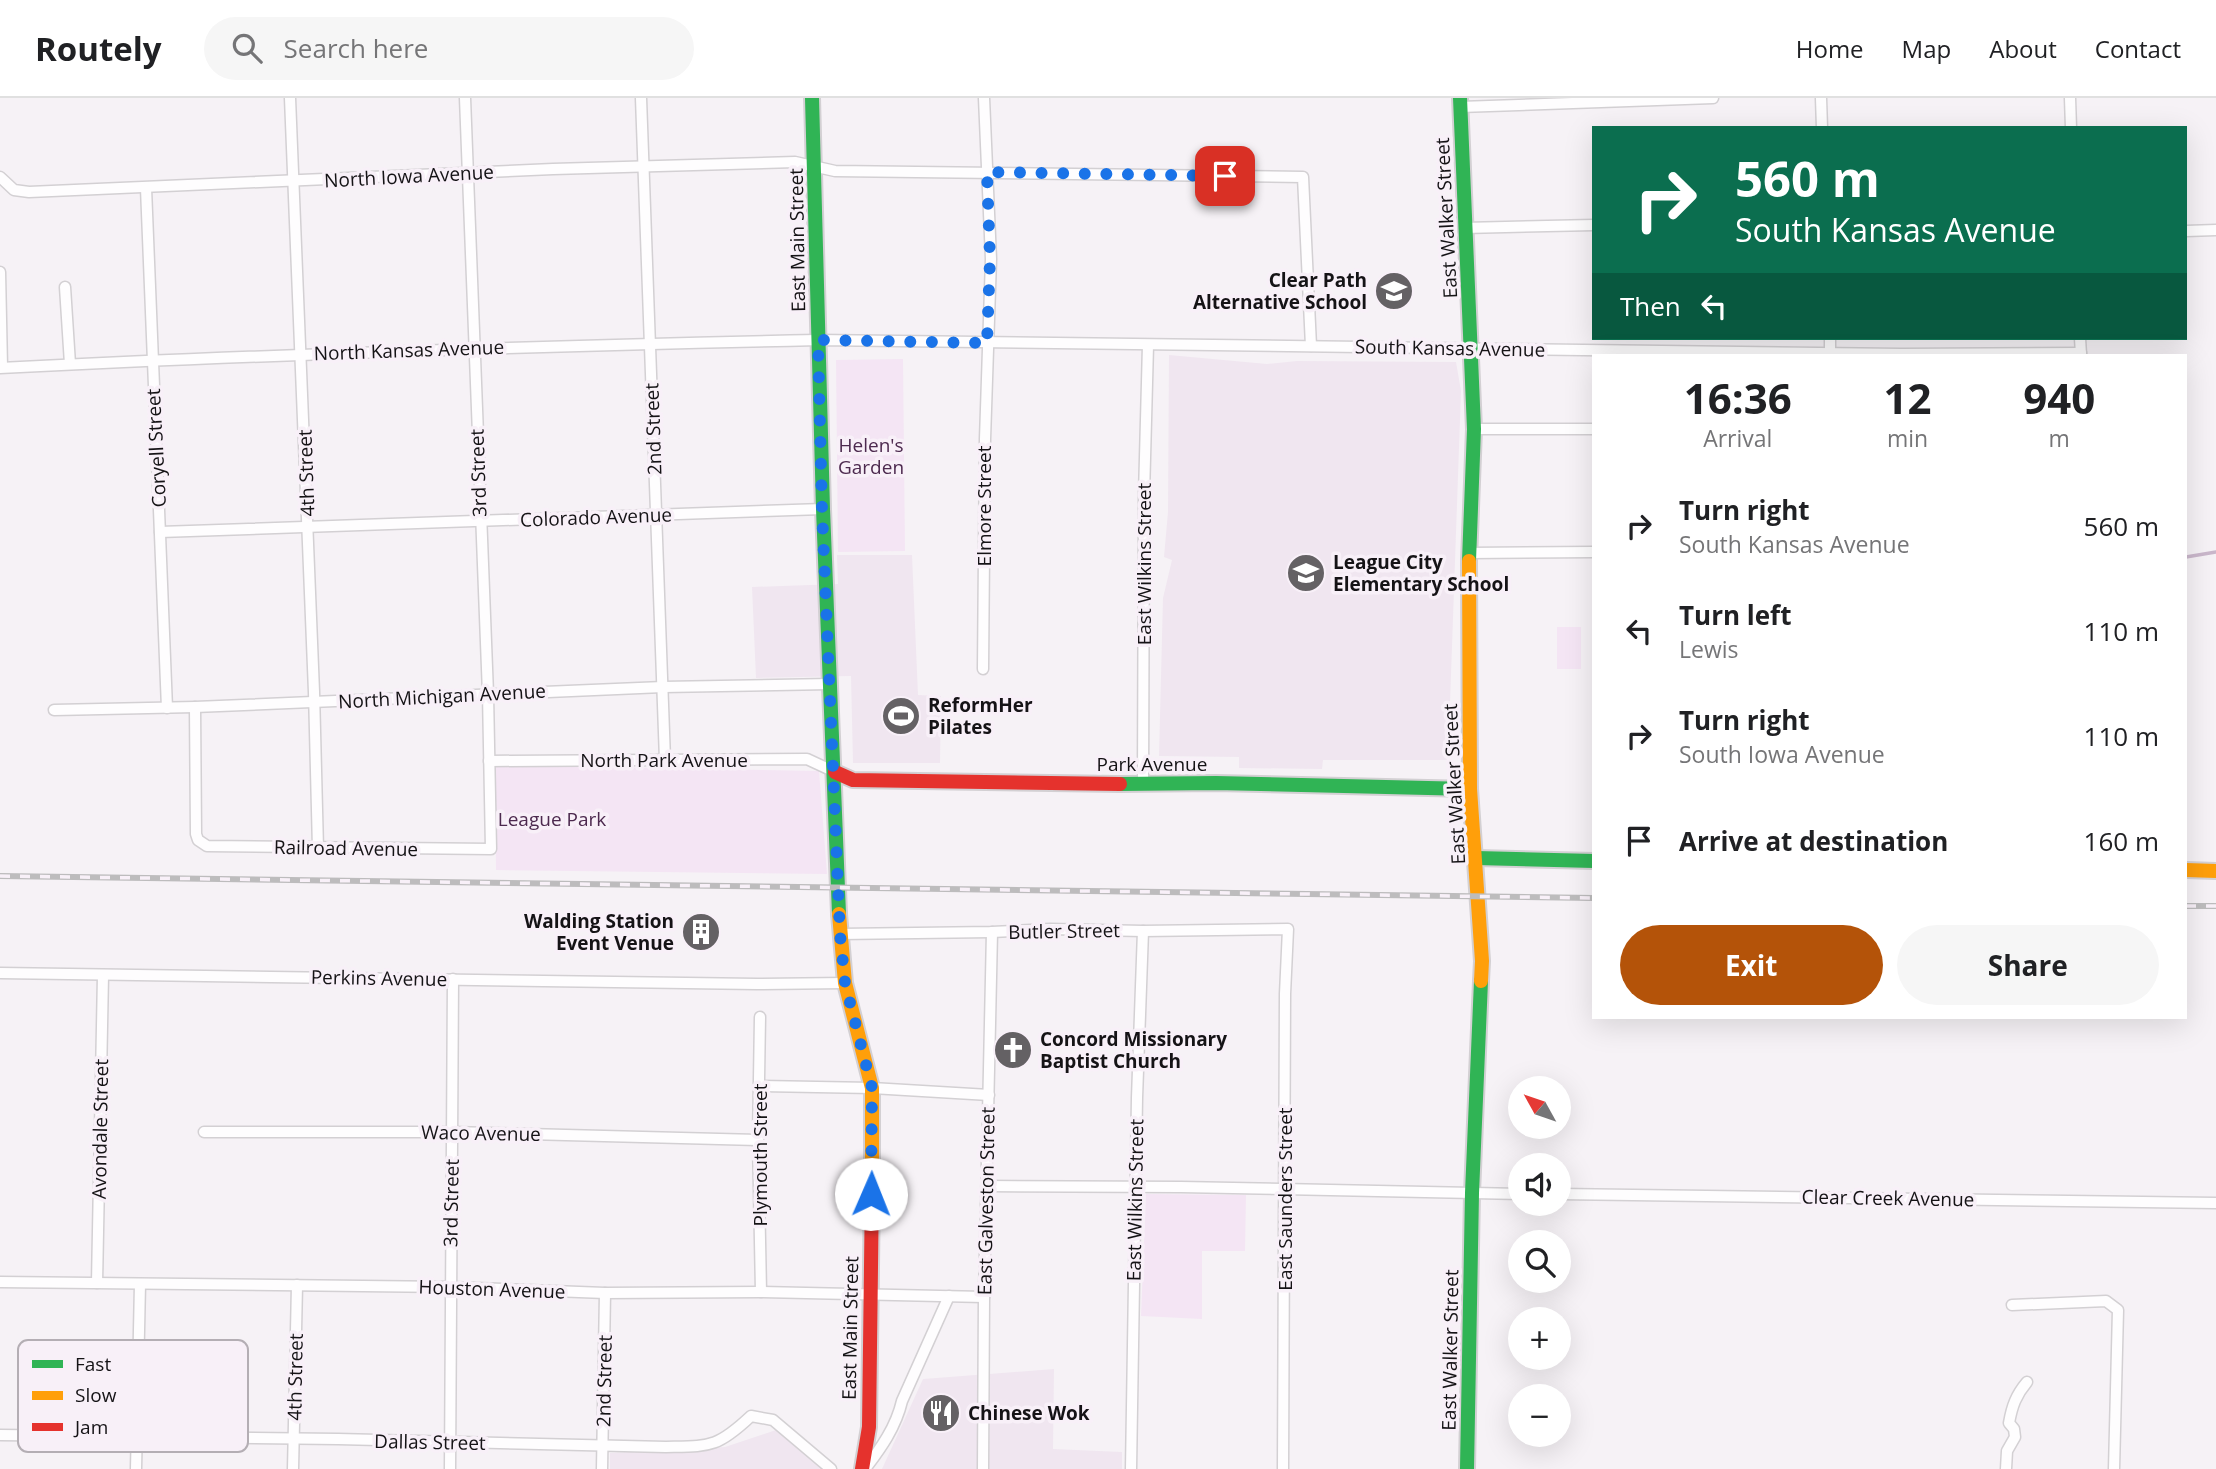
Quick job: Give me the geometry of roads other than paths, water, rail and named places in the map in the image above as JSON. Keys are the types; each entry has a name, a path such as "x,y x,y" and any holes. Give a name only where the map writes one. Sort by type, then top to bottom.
{"street":[{"name":"4th Street","path":"290,98 315,702 318,849"},
{"name":"3rd Street","path":"465,98 488,694 491,849"},
{"name":"2nd Street","path":"641,98 665,760"},
{"name":"East Main Street","path":"812,98 822,509 840,934 845,983 872,1088 869,1427 863,1469"},
{"name":"Elmore Street","path":"983,669 990,259 984,98"},
{"path":"1460,102 1713,98"},
{"path":"1821,98 1822,126"},
{"path":"2070,98 2071,126"},
{"name":"East Walker Street","path":"1460,102 1474,429 1469,553 1470,789 1482,961 1472,1193 1467,1469"},
{"name":"North Iowa Avenue","path":"3,181 13,190 29,192 795,162 835,171 1303,177 1311,346"},
{"name":"Coryell Street","path":"146,188 167,708"},
{"path":"1464,228 1592,225"},
{"path":"2187,231 2216,230"},
{"path":"0,272 1,368"},
{"path":"65,287 69,364"},
{"name":"North Kansas Avenue","path":"1,368 473,348 818,340"},
{"name":"South Kansas Avenue","path":"818,340 1830,354 2081,354"},
{"name":"East Wilkins Street","path":"1143,784 1144,495 1148,345"},
{"path":"1474,429 1592,429"},
{"name":"Colorado Avenue","path":"160,532 822,509"},
{"path":"1469,553 1592,552"},
{"name":"North Michigan Avenue","path":"54,710 195,707 663,687 830,684"},
{"name":"Railroad Avenue","path":"195,707 197,834 201,843 207,846 491,849"},
{"name":"North Park Avenue","path":"489,761 807,759 835,772"},
{"name":"Park Avenue","path":"835,772 853,780 1216,783 1470,789"},
{"path":"1476,858 1592,861"},
{"path":"2187,870 2216,871"},
{"name":"Butler Street","path":"840,934 1051,929 1288,929"},
{"name":"East Saunders Street","path":"1283,1469 1285,994 1288,929"},
{"name":"East Wilkins Street","path":"1131,1469 1135,1187 1143,931"},
{"name":"East Galveston Street","path":"983,1469 992,932"},
{"name":"Perkins Avenue","path":"0,973 845,983"},
{"name":"Avondale Street","path":"97,1283 103,975"},
{"name":"3rd Street","path":"450,1469 453,979"},
{"name":"Plymouth Street","path":"760,1017 758,1140 761,1292"},
{"path":"760,1086 872,1088 989,1095"},
{"name":"Waco Avenue","path":"204,1132 452,1132 758,1140"},
{"path":"987,1186 1508,1194"},
{"name":"Clear Creek Avenue","path":"1571,1194 2216,1203"},
{"name":"Houston Avenue","path":"0,1282 984,1297"},
{"path":"139,1340 140,1284"},
{"name":"4th Street","path":"293,1469 297,1285"},
{"name":"2nd Street","path":"602,1469 605,1293"},
{"path":"863,1469 883,1445 899,1415 902,1401 949,1296"},
{"path":"2012,1305 2106,1301 2118,1310 2114,1469"},
{"path":"2006,1469 2007,1451 2015,1437 2014,1429 2009,1423 2012,1405 2017,1393 2027,1382"},
{"name":"Dallas Street","path":"248,1438 705,1446 722,1441 751,1416 773,1420 831,1469"},
{"name":"Dallas Street","path":"0,1435 18,1435"}],"waterway":[{"path":"2187,557 2216,552"}],"railway":[{"path":"0,876 1592,898"},
{"path":"2187,906 2216,906"}],"place":[{"name":"Clear Path Alternative School","path":"1394,291"},
{"name":"League City Elementary School","path":"1306,573"},
{"name":"ReformHer Pilates","path":"901,716"},
{"name":"Walding Station Event Venue","path":"701,932"},
{"name":"Concord Missionary Baptist Church","path":"1013,1050"},
{"name":"Chinese Wok","path":"941,1413"}],"park label":[{"name":"Helen's Garden","path":"871,456"},
{"name":"League Park","path":"552,819"}]}
